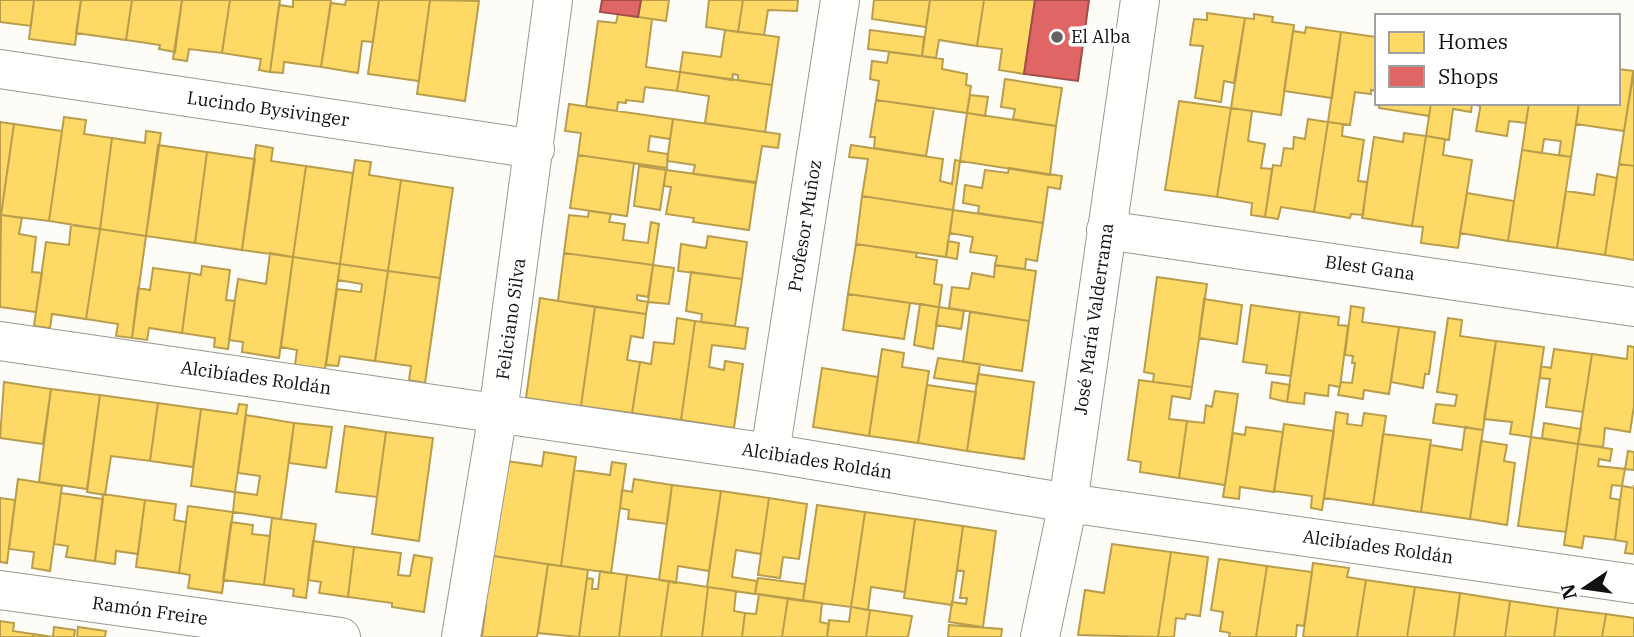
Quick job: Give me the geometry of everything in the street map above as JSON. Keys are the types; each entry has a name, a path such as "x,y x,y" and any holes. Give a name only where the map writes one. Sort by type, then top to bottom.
{"street":[{"name":"Feliciano Silva","path":"461,637 498,413 536,149 553,0"},
{"name":"Profesor Muñoz","path":"770,453 840,0"},
{"name":"José María Valderrama","path":"1040,637 1068,502 1140,0"},
{"name":"Lucindo Bysivinger","path":"0,69 536,149"},
{"name":"Blest Gana","path":"1106,230 1634,306"},
{"name":"Alcibíades Roldán","path":"0,341 770,453 1068,502 1634,584"},
{"name":"Ramón Freire","path":"0,590 341,637"}],"building: Homes":[{"path":"0,0 34,0 31,26 0,22"},
{"path":"34,0 81,0 75,45 29,39"},
{"path":"81,0 132,0 126,40 76,33"},
{"path":"132,0 182,0 175,52 159,49 160,45 126,40"},
{"path":"182,0 230,0 222,53 189,49 187,61 173,59"},
{"path":"230,0 280,0 270,72 259,70 261,59 222,53"},
{"path":"293,0 331,0 321,67 284,62 283,73 270,72 279,5 293,7"},
{"path":"346,0 379,0 373,42 362,41 358,73 321,67 331,3 345,5"},
{"path":"379,0 430,0 419,81 368,74"},
{"path":"430,0 479,1 465,101 417,94"},
{"path":"641,0 669,0 666,21 638,17"},
{"path":"709,0 743,0 738,32 706,27"},
{"path":"743,0 798,0 797,11 768,10 764,35 738,32"},
{"path":"874,0 930,0 926,27 872,19"},
{"path":"930,0 984,0 977,46 939,40 936,58 922,56"},
{"path":"984,0 1035,0 1024,74 999,70 1002,49 977,46"},
{"path":"1207,13 1245,18 1234,83 1224,81 1221,102 1195,98 1203,46 1190,45 1194,19 1207,20"},
{"path":"618,14 652,19 646,67 680,72 677,91 645,87 643,102 618,102 617,111 586,107 598,21 616,23"},
{"path":"1254,14 1273,17 1272,22 1294,25 1281,115 1231,108 1245,18 1254,19"},
{"path":"1306,27 1341,32 1332,98 1284,91 1293,31 1305,33"},
{"path":"725,30 779,37 772,85 738,80 738,75 733,74 732,80 680,72 683,52 721,57"},
{"path":"870,30 924,37 922,56 868,49"},
{"path":"1341,32 1375,37 1375,91 1371,90 1371,94 1355,92 1350,125 1328,122"},
{"path":"889,52 943,59 942,69 967,74 966,85 971,86 967,113 876,100 879,81 870,79 872,61 887,63"},
{"path":"1620,69 1634,71 1624,131 1576,124 1579,105 1620,105"},
{"path":"680,72 772,85 765,132 705,123 709,96 677,91"},
{"path":"1634,73 1634,166 1619,164"},
{"path":"1005,79 1062,88 1056,126 1013,119 1015,109 1001,107"},
{"path":"970,95 988,97 985,116 967,113"},
{"path":"876,100 934,108 926,156 874,148 875,137 870,137"},
{"path":"1179,101 1231,108 1217,197 1165,190"},
{"path":"569,104 673,119 670,139 650,136 648,151 668,154 667,168 578,155 581,133 565,131"},
{"path":"1379,105 1431,105 1429,116 1379,108"},
{"path":"1431,105 1472,105 1471,112 1453,109 1449,140 1426,136"},
{"path":"1481,105 1529,105 1526,123 1509,121 1507,136 1476,131"},
{"path":"1529,105 1579,105 1571,157 1559,155 1561,141 1544,139 1542,153 1522,150"},
{"path":"1231,108 1252,111 1248,141 1265,144 1261,168 1272,169 1265,217 1251,215 1252,203 1217,197"},
{"path":"967,113 1056,126 1050,175 960,161"},
{"path":"64,117 86,120 84,134 112,138 100,229 49,221"},
{"path":"673,119 780,134 778,148 762,146 756,183 693,174 695,165 667,161"},
{"path":"1308,119 1328,122 1314,212 1281,207 1278,219 1265,217 1273,165 1281,166 1284,148 1293,149 1294,137 1305,139"},
{"path":"0,122 14,124 1,215 0,215"},
{"path":"1328,122 1343,124 1342,136 1364,140 1358,181 1367,182 1363,215 1351,214 1350,218 1314,212"},
{"path":"14,124 62,131 49,221 1,215"},
{"path":"146,131 161,133 146,236 100,229 112,138 145,143"},
{"path":"1404,133 1426,136 1412,226 1362,218 1374,137 1403,142"},
{"path":"1426,136 1445,139 1443,155 1472,160 1458,248 1421,243 1423,227 1412,226"},
{"path":"158,145 207,152 195,243 146,236"},
{"path":"256,145 273,148 271,161 306,166 293,257 242,250"},
{"path":"851,145 943,159 940,181 952,184 955,160 960,161 953,210 862,196 868,159 849,157"},
{"path":"1522,150 1571,157 1557,248 1508,241"},
{"path":"207,152 255,159 242,250 195,243"},
{"path":"578,155 634,163 627,216 570,208"},
{"path":"355,160 371,162 369,175 401,180 388,271 340,264"},
{"path":"1619,164 1634,166 1634,260 1605,255"},
{"path":"306,166 353,173 340,264 293,257"},
{"path":"639,166 666,170 660,210 634,206"},
{"path":"1009,168 1062,176 1060,189 1048,187 1043,223 978,213 979,206 963,203 965,185 982,188 985,170 1008,173"},
{"path":"666,170 756,182 749,230 693,222 694,218 666,214 671,187 664,186"},
{"path":"1597,174 1617,178 1605,255 1557,248 1566,191 1594,195"},
{"path":"401,180 453,188 440,278 388,271"},
{"path":"1467,193 1514,201 1508,241 1460,233"},
{"path":"862,196 953,210 946,257 856,244"},
{"path":"953,210 1043,223 1037,261 1026,259 1025,269 995,265 997,256 970,252 973,237 950,233"},
{"path":"589,211 611,214 609,222 625,224 623,240 648,243 651,222 659,224 653,265 564,253 569,215 588,217"},
{"path":"1,215 22,218 19,234 36,237 32,272 42,273 36,312 0,307"},
{"path":"71,225 100,229 86,319 52,314 50,328 34,326 46,242 69,245"},
{"path":"100,229 146,236 132,338 116,336 118,324 86,319"},
{"path":"708,236 747,242 742,279 678,271 681,244 706,248"},
{"path":"948,241 959,243 957,259 946,257"},
{"path":"856,244 917,253 916,257 937,260 934,284 942,285 939,307 848,294"},
{"path":"270,253 293,257 279,358 242,352 243,342 229,340 238,279 266,284"},
{"path":"564,253 653,265 648,297 637,295 637,300 648,302 646,314 558,301"},
{"path":"293,257 340,264 325,369 295,365 297,350 281,347"},
{"path":"340,264 388,271 375,361 340,356 338,366 326,365 337,289 361,292 362,284 338,280"},
{"path":"653,265 674,268 669,304 648,302"},
{"path":"995,265 1036,271 1029,321 949,308 952,287 969,289 972,273 994,277"},
{"path":"202,266 230,270 226,300 235,301 228,349 214,347 215,338 182,333 190,273 201,275"},
{"path":"153,268 190,273 182,333 149,328 147,340 132,338 138,288 150,290"},
{"path":"388,271 440,278 425,383 409,380 411,366 375,361"},
{"path":"691,272 742,279 735,326 701,322 702,314 686,311"},
{"path":"1157,277 1207,284 1192,387 1153,382 1154,374 1144,372"},
{"path":"848,294 910,303 904,339 843,330"},
{"path":"540,298 595,307 581,406 526,398"},
{"path":"1204,299 1242,305 1237,344 1199,338"},
{"path":"920,304 939,307 933,349 914,345"},
{"path":"1251,305 1300,312 1291,376 1266,373 1267,365 1243,362"},
{"path":"1351,306 1364,308 1362,322 1399,327 1389,394 1364,390 1363,399 1338,395 1341,382 1352,383 1355,363 1352,363 1353,356 1345,355"},
{"path":"595,307 646,314 643,338 631,336 627,360 640,362 632,413 581,406"},
{"path":"939,307 964,311 961,329 936,325"},
{"path":"970,312 1029,321 1022,371 963,362"},
{"path":"1300,312 1339,317 1338,325 1348,326 1340,387 1329,385 1328,396 1305,393 1304,404 1287,402"},
{"path":"677,318 695,321 681,420 632,413 640,362 651,364 654,342 674,344"},
{"path":"1448,318 1462,320 1460,336 1496,341 1483,430 1433,423 1436,404 1455,406 1457,395 1437,392"},
{"path":"695,321 748,328 745,349 712,345 709,367 724,370 725,361 743,364 734,428 681,420"},
{"path":"1399,327 1435,332 1429,374 1425,374 1423,388 1391,382"},
{"path":"1496,341 1544,347 1531,437 1510,434 1512,422 1484,419"},
{"path":"1628,346 1634,347 1634,406 1630,432 1605,428 1603,447 1578,444 1592,354 1627,359"},
{"path":"882,349 904,353 902,367 929,371 918,443 869,436"},
{"path":"1554,349 1592,354 1583,412 1546,407 1550,379 1540,378 1541,366 1551,368"},
{"path":"938,358 980,364 977,384 934,378"},
{"path":"822,368 878,377 869,436 813,427"},
{"path":"978,374 1034,382 1024,459 967,451"},
{"path":"1139,380 1192,387 1190,399 1172,396 1169,419 1187,421 1179,478 1140,472 1141,462 1128,460"},
{"path":"4,382 51,389 43,444 0,438"},
{"path":"1272,382 1290,385 1287,402 1270,398"},
{"path":"927,385 976,392 967,451 918,443"},
{"path":"51,389 100,395 87,489 39,482"},
{"path":"1215,391 1238,394 1225,485 1179,478 1187,421 1204,423 1206,405 1212,407"},
{"path":"100,395 158,403 150,461 111,456 105,495 87,492"},
{"path":"158,403 201,409 193,467 150,461"},
{"path":"239,404 247,405 235,492 191,486 201,409 237,414"},
{"path":"1336,412 1348,414 1347,424 1362,426 1364,413 1386,416 1373,505 1324,498"},
{"path":"246,415 294,423 281,519 233,512 235,492 257,495 260,476 238,473"},
{"path":"294,423 332,427 326,468 289,463"},
{"path":"1544,423 1581,429 1578,444 1542,438"},
{"path":"1284,424 1334,431 1322,510 1311,508 1312,496 1274,491"},
{"path":"345,426 386,432 377,497 336,492"},
{"path":"1246,427 1283,432 1274,492 1240,487 1239,499 1223,497 1233,433 1245,435"},
{"path":"1465,427 1483,430 1470,519 1421,512 1430,445 1462,450"},
{"path":"386,432 433,438 419,541 372,534"},
{"path":"1383,434 1431,440 1421,512 1373,505"},
{"path":"1531,437 1578,444 1566,532 1518,526"},
{"path":"1481,441 1507,445 1504,461 1515,463 1507,525 1470,519"},
{"path":"1578,444 1612,449 1610,461 1599,459 1598,466 1625,469 1622,486 1612,485 1610,498 1620,500 1615,540 1584,536 1582,548 1564,545"},
{"path":"1628,451 1634,452 1634,470 1625,469"},
{"path":"544,452 576,457 561,566 493,556 506,461 542,466"},
{"path":"612,462 626,464 611,573 561,566 574,470 610,475"},
{"path":"18,479 62,486 50,571 32,568 34,552 9,549"},
{"path":"634,479 672,485 667,524 628,519 629,510 620,508 622,490 632,492"},
{"path":"672,485 721,491 709,571 678,566 676,583 659,580"},
{"path":"1622,486 1634,488 1634,554 1625,553 1627,542 1615,540"},
{"path":"721,491 769,498 761,554 736,550 732,577 757,581 755,594 707,587"},
{"path":"61,493 103,499 95,561 66,557 68,546 54,544"},
{"path":"103,494 145,500 138,554 116,551 115,564 95,561"},
{"path":"0,498 15,500 7,563 0,562"},
{"path":"769,498 807,504 799,559 783,557 780,578 758,575"},
{"path":"145,500 176,504 174,520 186,522 179,573 136,567"},
{"path":"817,505 865,512 851,607 803,601"},
{"path":"188,506 233,512 222,593 188,588 190,575 179,573"},
{"path":"865,512 915,519 905,592 871,587 868,610 851,607"},
{"path":"272,518 316,524 306,598 293,596 294,589 264,585"},
{"path":"915,519 963,526 952,605 904,598"},
{"path":"231,522 253,525 252,534 270,536 264,585 223,580"},
{"path":"963,526 996,531 983,627 949,622 952,602 966,604 967,598 960,598 964,571 957,570"},
{"path":"313,541 354,547 348,597 319,593 321,582 308,580"},
{"path":"1112,544 1171,552 1158,637 1078,635 1085,590 1104,593"},
{"path":"354,547 401,553 398,575 410,576 414,555 432,558 424,612 392,607 392,603 348,597"},
{"path":"1171,552 1208,557 1200,616 1186,614 1185,619 1176,618 1174,637 1158,637"},
{"path":"493,556 548,564 537,637 482,637 486,606 477,605 479,585 489,586"},
{"path":"1219,559 1267,566 1256,637 1229,637 1230,633 1220,631 1223,612 1211,610"},
{"path":"1313,563 1349,568 1347,577 1366,580 1357,637 1303,637"},
{"path":"548,564 588,570 579,637 538,633"},
{"path":"1267,566 1312,572 1304,626 1297,625 1296,637 1256,637"},
{"path":"600,571 627,575 619,637 579,637 587,578 593,579 592,589 598,589"},
{"path":"627,575 669,581 661,637 619,637"},
{"path":"758,578 805,584 803,601 755,594"},
{"path":"1366,580 1415,587 1407,637 1357,637"},
{"path":"669,581 708,587 702,637 661,637"},
{"path":"708,587 736,591 734,611 745,613 742,637 702,637"},
{"path":"1415,587 1460,593 1454,637 1407,637"},
{"path":"1460,593 1510,601 1505,637 1454,637"},
{"path":"759,594 788,598 782,637 742,637 745,613 756,614"},
{"path":"788,598 822,603 820,622 829,624 827,637 782,637"},
{"path":"1510,601 1558,608 1554,637 1505,637"},
{"path":"851,607 870,610 866,637 827,637 829,620 849,622"},
{"path":"1558,608 1606,614 1602,637 1554,637"},
{"path":"870,610 912,616 908,637 866,637"},
{"path":"1606,614 1634,618 1634,637 1602,637"},
{"path":"0,621 14,623 13,631 33,634 33,637 0,637"},
{"path":"949,625 1002,629 1001,637 948,637"},
{"path":"54,627 75,630 74,637 53,637"},
{"path":"78,627 106,631 105,637 77,637"}],"building: Shops":[{"path":"602,0 641,0 638,17 600,12"},
{"name":"El Alba","path":"1035,0 1089,0 1078,81 1024,74"}],"place":[{"name":"El Alba","path":"1057,37"}]}
